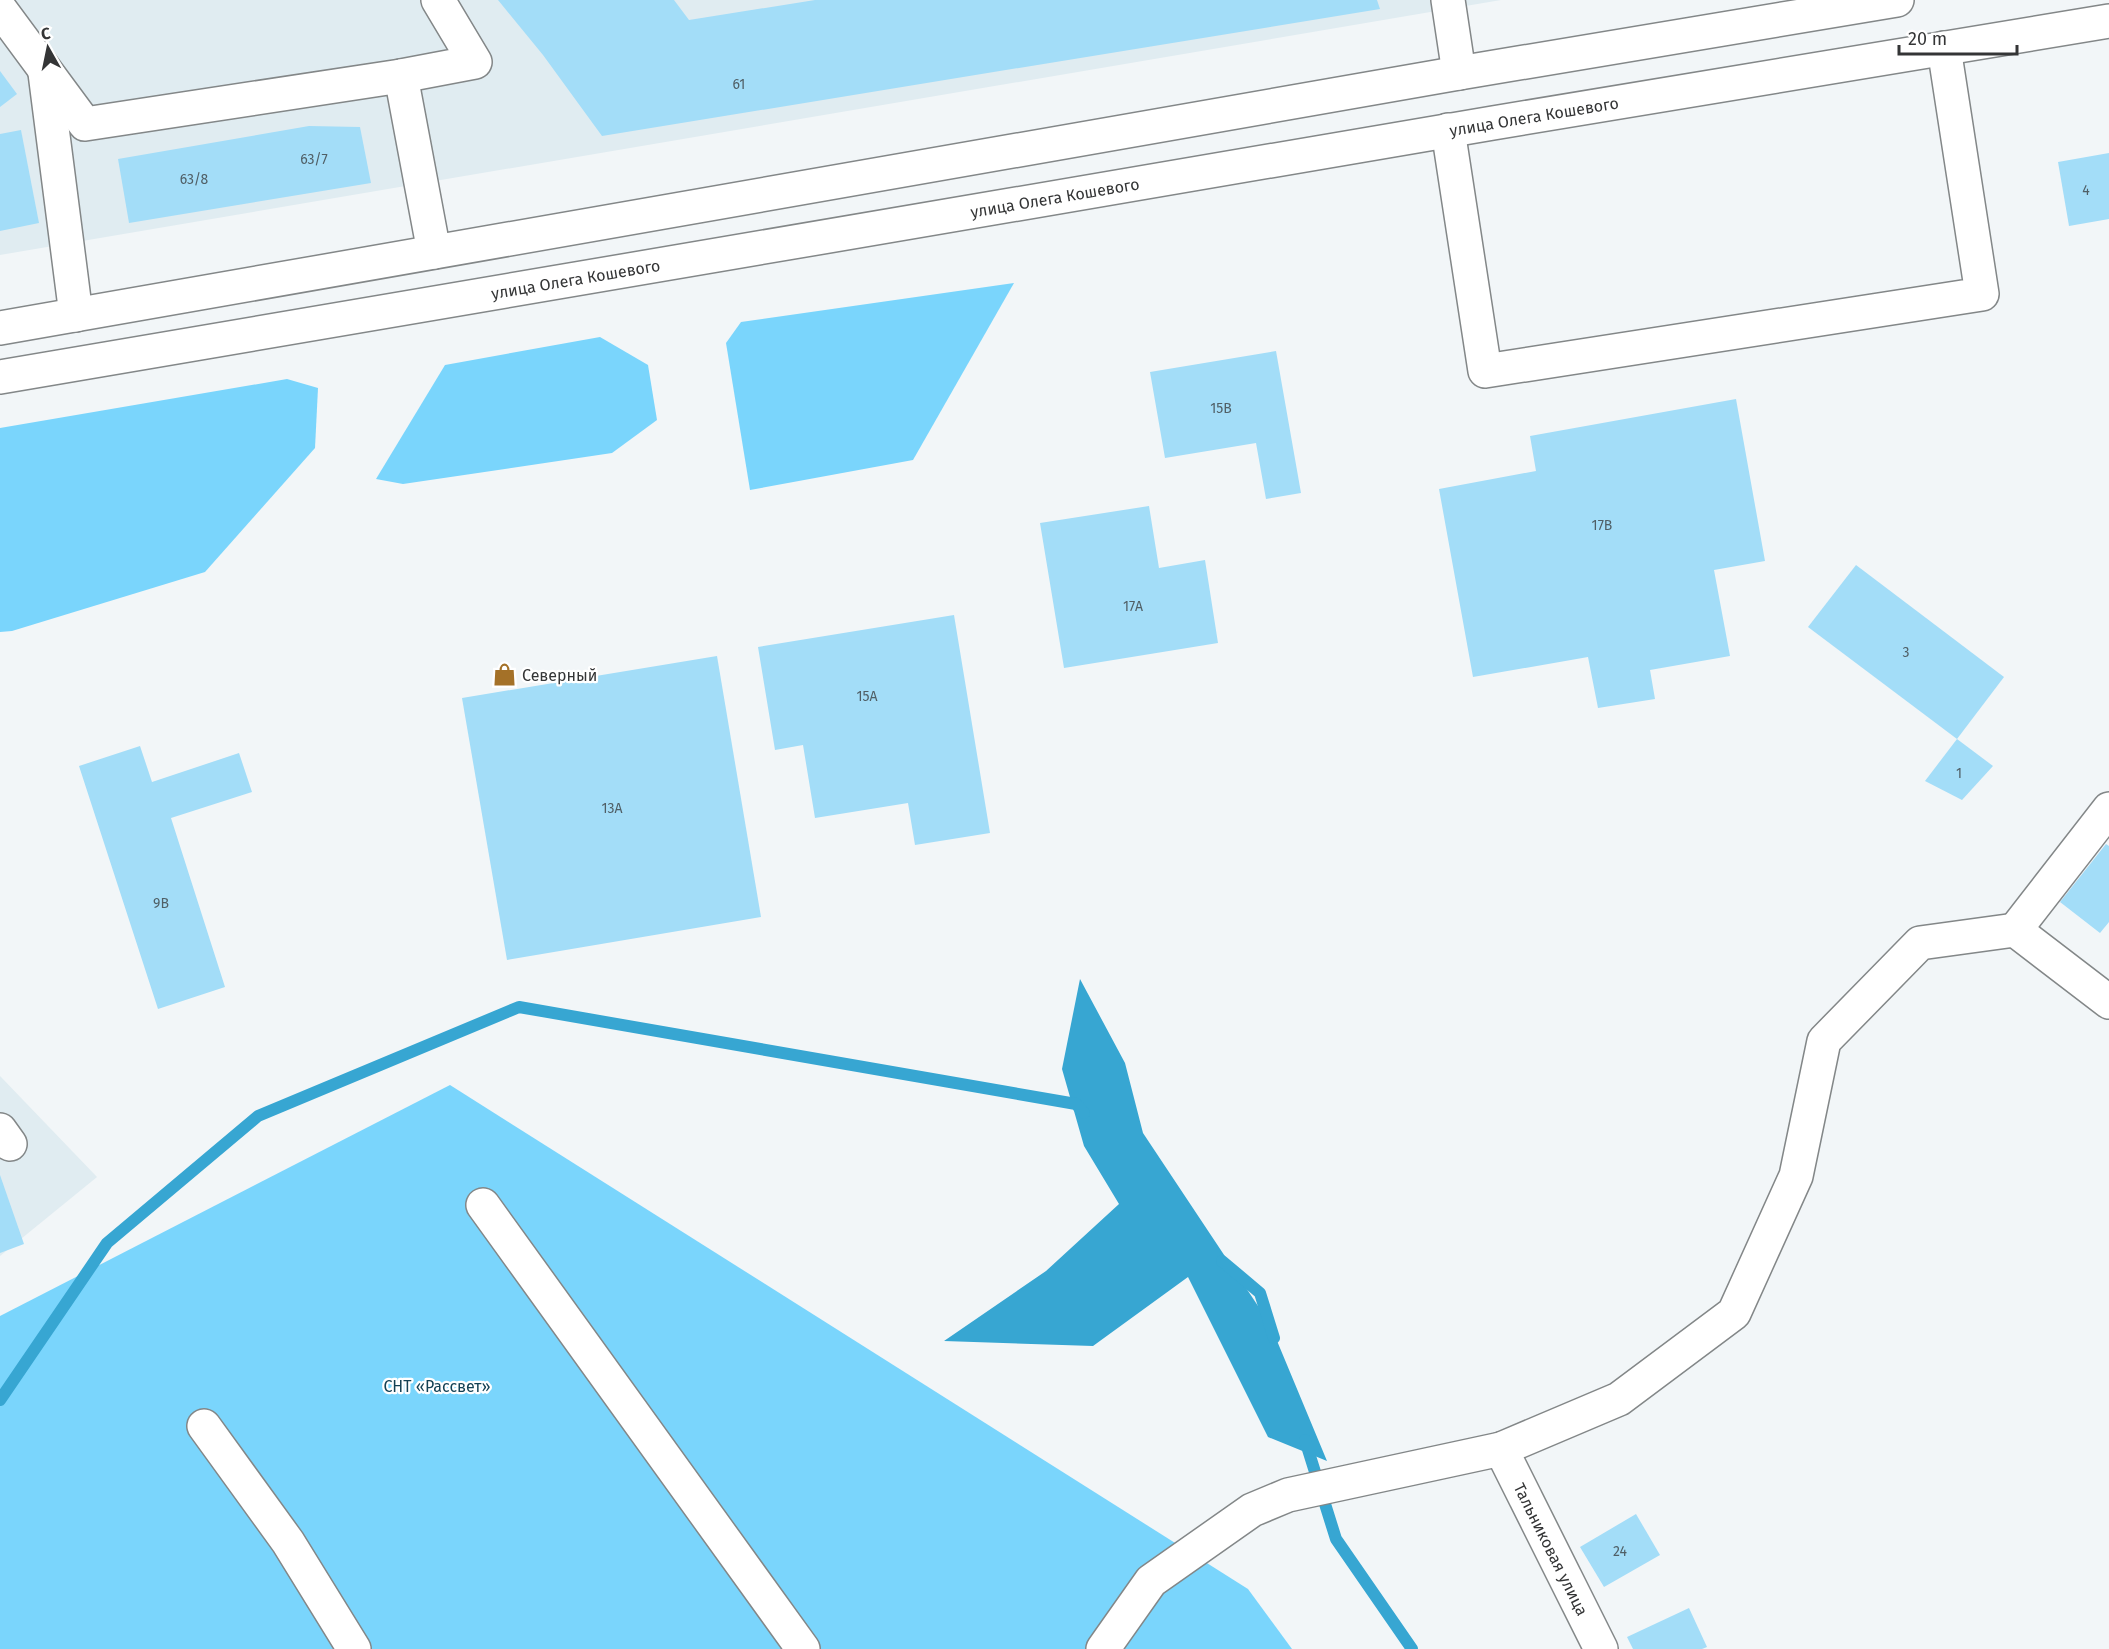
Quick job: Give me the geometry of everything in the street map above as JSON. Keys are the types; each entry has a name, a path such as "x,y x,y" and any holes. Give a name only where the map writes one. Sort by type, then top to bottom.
{"main road":[{"path":"0,9 85,124 401,76 476,62 438,0"},
{"path":"1448,0 1459,74"},
{"path":"0,328 1897,0"},
{"name":"улица Олега Кошевого","path":"0,377 1448,130 2109,21"},
{"path":"1448,130 1485,370 1982,294 1944,48"},
{"path":"45,70 76,315"},
{"path":"401,76 443,303"},
{"path":"1103,1649 1151,1581 1252,1510 1288,1495 1501,1449 1619,1398 1734,1312 1796,1176 1824,1041 1920,943 2015,930 2109,809"},
{"path":"2015,930 2109,1002"},
{"path":"483,1205 803,1649"},
{"path":"204,1426 288,1542 354,1649"},
{"name":"Тальниковая улица","path":"1501,1449 1601,1649"}],"shaded area":[{"path":"0,0 1501,0 0,255"},
{"path":"1080,979 1125,1063 1143,1133 1270,1324 1327,1461 1268,1437 1188,1277 1093,1346 944,1341 1046,1271 1119,1204 1084,1146 1062,1069"},
{"path":"0,1076 97,1177 0,1256"}],"green space":[{"path":"1014,283 913,460 750,490 726,343 741,322"},
{"path":"600,337 648,365 657,420 612,453 403,484 376,479 445,365"},
{"path":"287,379 318,388 315,448 205,572 12,631 0,632 0,428"},
{"name":"СНТ «Рассвет»","path":"450,1085 1248,1589 1292,1649 0,1649 0,1316"}],"building":[{"path":"498,0 674,0 689,20 815,0 1377,0 1380,9 602,136 543,55"},
{"path":"0,71 17,94 0,107"},
{"path":"309,126 360,127 371,183 129,223 118,159"},
{"path":"21,130 39,223 0,231 0,134"},
{"path":"2109,153 2109,219 2069,226 2058,162"},
{"path":"1276,351 1301,493 1266,499 1256,443 1165,458 1150,372"},
{"path":"1736,399 1765,561 1714,570 1730,656 1650,670 1655,699 1598,708 1588,657 1473,677 1439,489 1536,471 1530,436"},
{"path":"1149,506 1159,568 1205,560 1218,643 1064,668 1040,523"},
{"path":"1856,565 2004,677 1957,739 1808,627"},
{"path":"954,615 990,833 915,845 908,803 815,818 803,745 775,750 758,647"},
{"path":"717,656 761,917 507,960 462,698"},
{"path":"1957,739 1993,766 1962,800 1925,781"},
{"path":"140,746 152,782 239,753 252,792 171,818 225,987 158,1009 79,766"},
{"path":"2106,844 2109,846 2109,922 2100,933 2060,902"},
{"path":"0,1175 24,1244 0,1253"},
{"path":"1636,1514 1660,1555 1604,1587 1580,1547"},
{"path":"1689,1608 1707,1647 1702,1649 1633,1649 1627,1637"}],"waterway":[{"path":"0,1400 107,1243 258,1116 519,1007 1076,1104 1084,1113"},
{"path":"1222,1261 1260,1293 1274,1338"},
{"path":"1305,1440 1336,1539 1412,1649"}],"place":[{"name":"Северный","path":"504,675"}]}
